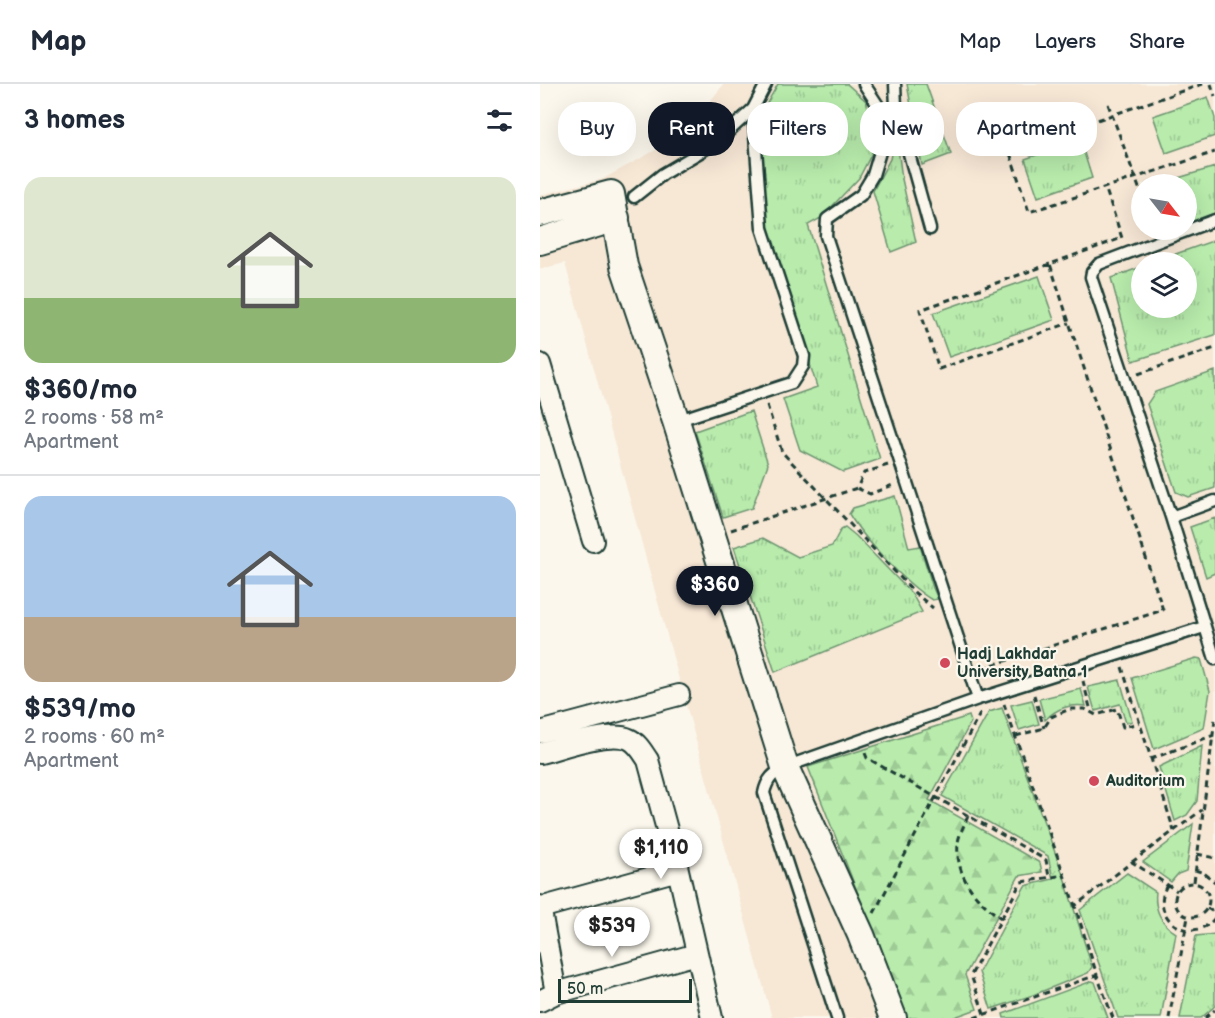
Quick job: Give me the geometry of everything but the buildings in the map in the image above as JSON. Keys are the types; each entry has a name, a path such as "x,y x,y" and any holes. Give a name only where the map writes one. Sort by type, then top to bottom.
{"street":[{"path":"540,213 622,205"},
{"path":"540,241 622,205"},
{"path":"622,205 624,266 676,421 785,767 861,935 893,1018"},
{"path":"540,364 549,427 593,541"},
{"path":"540,732 679,695"},
{"path":"540,753 606,737 629,739 640,748 648,760 678,870 712,1018"},
{"path":"678,870 540,907 548,997 697,954"}],"lane":[{"path":"757,102 766,84"},
{"path":"864,84 876,102"},
{"path":"895,84 896,102"},
{"path":"622,205 663,174 717,141 747,114"},
{"path":"676,421 792,383 803,366 804,356 762,228 757,156"},
{"path":"879,156 873,175 861,195 828,219 826,236 978,699"},
{"path":"910,156 930,229"},
{"path":"1215,220 1100,264 1092,272 1091,277 1171,517 1215,659"},
{"path":"1171,517 1215,501"},
{"path":"837,1018 764,793 766,783 772,775 785,767 978,699 1204,627"}],"path":[{"path":"1131,179 1029,212 1009,150 1203,84"},
{"path":"1211,84 1215,96"},
{"path":"1108,104 1134,174"},
{"path":"1147,174 1215,152"},
{"path":"1069,323 939,369 920,310 1122,238 1105,188"},
{"path":"970,672 1163,610 1050,264"},
{"path":"1125,378 1215,348"},
{"path":"763,392 782,452 915,593 955,627"},
{"path":"857,488 864,473 900,460"},
{"path":"734,529 857,488 870,494 906,481"},
{"path":"1118,654 1174,831"},
{"path":"1078,667 1091,711"},
{"path":"1030,682 1044,728"},
{"path":"1000,692 1113,1018"},
{"path":"861,935 981,712 978,699"},
{"path":"1016,736 1044,728 1051,717 1070,709 1091,711 1096,715 1117,709 1123,727 1140,723"},
{"path":"1194,882 1215,719"},
{"path":"1151,759 1214,735"},
{"path":"860,741 867,758 1046,860 1049,877"},
{"path":"1075,906 1204,809"},
{"path":"968,816 958,842 961,866 967,885 983,905 1002,918"},
{"path":"1197,855 1215,858"},
{"path":"1132,862 1177,891"},
{"path":"1195,870 1204,873 1215,882"},
{"path":"984,1014 971,975 1021,882 1064,874"},
{"path":"1194,882 1204,887 1209,897 1208,908 1200,916 1188,917 1178,911 1175,906 1177,891 1182,885 1194,882"},
{"path":"1167,885 1162,901 1164,911 1176,926 1186,930 1196,930 1205,927 1215,918"},
{"path":"1208,908 1215,913"},
{"path":"1169,1018 1188,917"},
{"path":"974,1018 1097,975"},
{"path":"1205,1018 1215,1010"}],"shaded area":[{"name":"Hadj Lakhdar University Batna 1","path":"724,84 1215,84 1215,1018 772,1018 565,263 540,269 540,195 603,179 648,154 735,156 735,102 710,102"}],"green space":[{"path":"778,84 847,84 866,102 860,102 860,156 870,156 859,178 821,218 808,225 880,459 843,472 800,450 783,399 817,387 765,219 761,156 848,156 848,102 768,102"},
{"path":"907,84 926,84 932,102 910,102"},
{"path":"1208,97 1215,118 1215,136 1166,153 1153,116"},
{"path":"944,134 951,154 922,165 920,156 944,156"},
{"path":"891,156 899,156 916,242 891,252 873,191"},
{"path":"1034,156 1085,156 1092,178 1038,197 1025,159"},
{"path":"1215,167 1215,213 1197,219 1197,174 1192,174"},
{"path":"1215,240 1215,335 1133,361 1111,278 1131,271 1131,318 1197,318 1197,252 1181,252"},
{"path":"1039,276 1054,320 949,357 933,313"},
{"path":"1215,371 1215,488 1188,497 1176,492 1147,404 1155,392"},
{"path":"751,411 768,464 752,508 723,517 695,431"},
{"path":"895,496 909,548 920,546 938,599 932,600 899,573 865,536 849,514 853,508"},
{"path":"1215,518 1215,573 1206,577 1190,527"},
{"path":"845,527 912,594 922,612 775,672 734,547 763,538 798,557 832,546 841,529"},
{"path":"1196,658 1201,659 1210,691 1204,728 1154,749 1132,678"},
{"path":"1120,680 1132,721 1126,723 1120,704 1095,711 1088,687"},
{"path":"1081,689 1086,706 1064,708 1054,712 1045,720 1039,699"},
{"path":"1032,700 1039,724 1019,730 1011,705"},
{"path":"1002,708 1064,877 1092,967 1088,973 991,1009 979,972 1025,886 1053,879 1048,856 942,796 989,712"},
{"path":"969,716 971,722 929,800 1040,863 1042,872 1019,876 965,975 977,1009 952,1018 907,1018 808,767"},
{"path":"1202,746 1197,801 1187,815 1175,821 1159,767"},
{"path":"1193,824 1186,871 1178,874 1171,882 1143,862"},
{"path":"1127,873 1156,892 1156,904 1160,915 1166,925 1176,933 1161,1018 1118,1018 1080,910"},
{"path":"1215,934 1215,1006 1201,1018 1180,1018 1196,936"},
{"path":"1092,981 1095,982 1108,1018 1004,1018 1003,1014"}],"place":[{"name":"Hadj Lakhdar University Batna 1","path":"945,663"},
{"name":"Auditorium","path":"1094,781"}]}
